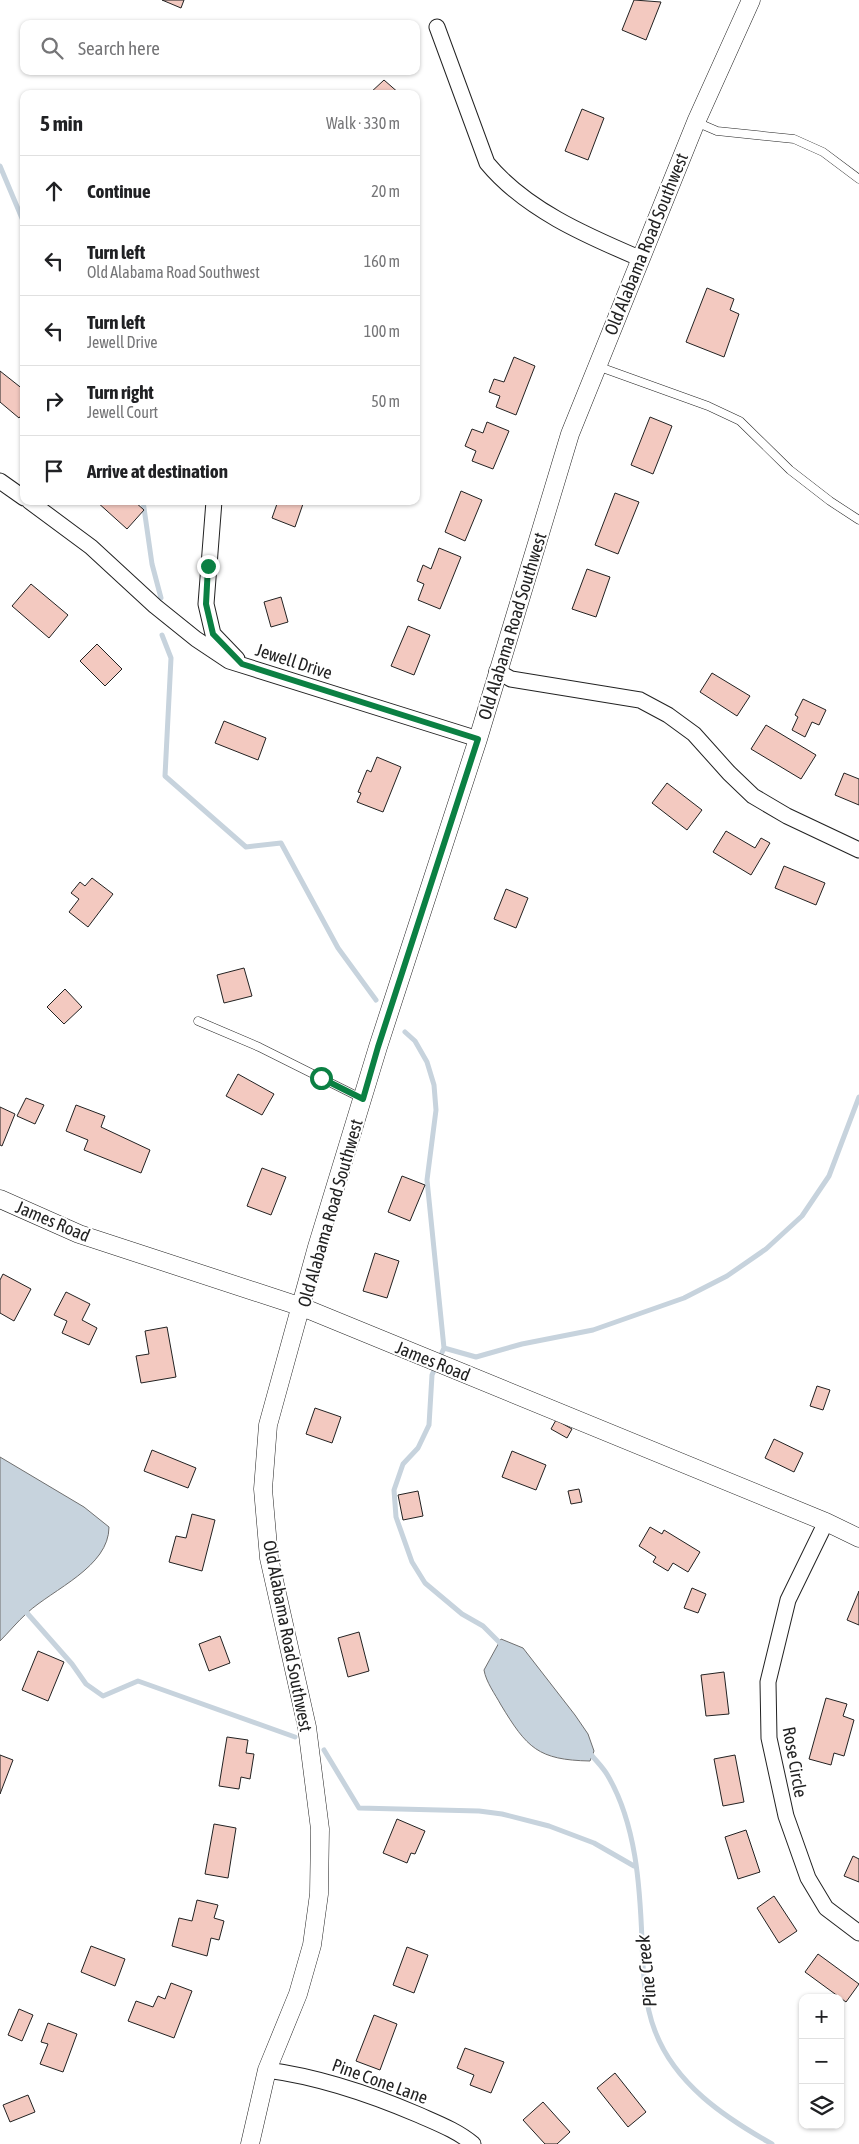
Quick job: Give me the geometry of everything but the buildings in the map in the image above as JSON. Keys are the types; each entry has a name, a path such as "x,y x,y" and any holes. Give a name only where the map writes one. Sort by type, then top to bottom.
{"street":[{"name":"Old Alabama Road Southwest","path":"250,2144 267,2070 298,1994 312,1945 319,1894 320,1828 307,1727 269,1558 262,1489 268,1425 317,1247 378,1047 478,739 570,434 639,258 696,122 751,0"},
{"path":"437,27 487,163 501,179 557,219 596,240 639,258"},
{"path":"0,481 20,495"},
{"name":"Jewell Drive","path":"34,505 91,547 155,606 196,639 229,661 478,739"},
{"path":"214,505 206,604 213,634 242,664"},
{"path":"497,671 511,679 640,700 668,715 694,734 729,773 753,796 794,819 859,850"},
{"name":"James Road","path":"0,1199 80,1234 302,1307 826,1522 859,1538"},
{"name":"Rose Circle","path":"826,1522 788,1600 768,1682 769,1738 786,1816 808,1878 826,1908 859,1933"},
{"name":"Pine Cone Lane","path":"267,2070 321,2079 384,2100 441,2124 473,2144"}],"lane":[{"path":"696,122 717,131 794,139 823,152 859,179"},
{"path":"597,366 708,406 740,421 790,470 830,501 859,520"},
{"path":"198,1021 259,1047 363,1099"}],"shaded area":[{"path":"0,1457 84,1507 109,1527 107,1541 100,1554 90,1565 27,1613 0,1641"},
{"path":"501,1639 523,1648 575,1715 588,1734 594,1751 590,1761 558,1758 536,1749 510,1720 491,1688 484,1670"}],"waterway":[{"path":"0,166 20,214"},
{"path":"144,505 152,564 161,598"},
{"path":"162,635 171,658 165,776 246,847 281,843 338,948 376,1000"},
{"path":"405,1032 415,1041 427,1062 434,1085 436,1110 427,1180 444,1348 432,1375 429,1425 418,1448 403,1464 394,1490 396,1517 412,1562 425,1583 462,1614 483,1626 503,1646"},
{"path":"444,1348 476,1357 522,1344 593,1330 684,1298 727,1276 766,1249 802,1216 829,1176 859,1097"},
{"path":"27,1613 72,1664 86,1684 103,1696 138,1681 295,1737"},
{"path":"324,1750 359,1808 479,1811 502,1814 549,1826 594,1843 634,1866"},
{"name":"Pine Creek","path":"589,1752 606,1773 625,1814 631,1835 638,1877 646,1998 655,2031 664,2050 688,2083 719,2110 772,2144"}],"route":[{"path":"208,566 206,604 213,634 242,664 478,739 378,1047 363,1099 321,1078"}]}
